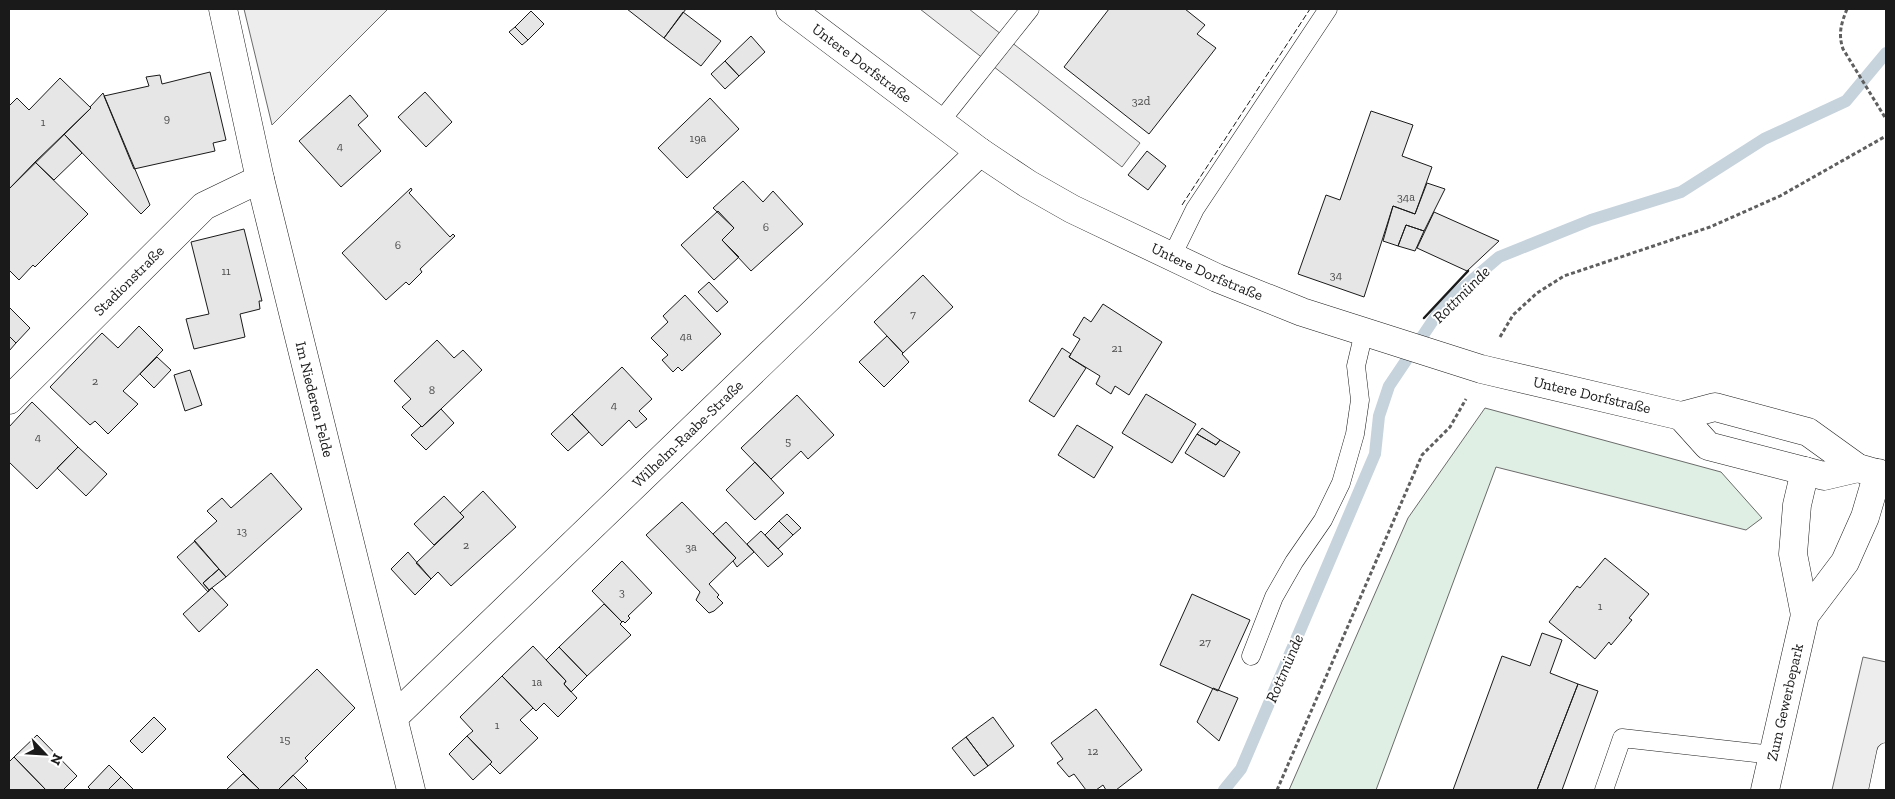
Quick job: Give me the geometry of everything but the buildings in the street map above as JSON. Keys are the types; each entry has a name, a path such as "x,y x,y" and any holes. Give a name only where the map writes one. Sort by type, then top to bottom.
{"street":[{"name":"Im Niederen Felde","path":"222,9 260,180 411,790"},
{"name":"Untere Dorfstraße","path":"790,9 980,152 1028,184 1072,209 1217,278 1294,308 1460,363 1681,416 1715,407 1808,432 1874,472"},
{"name":"Wilhelm-Raabe-Straße","path":"394,717 980,152"},
{"name":"Stadionstraße","path":"9,400 204,206 260,180"},
{"path":"1681,416 1708,446 1824,476 1874,472"},
{"name":"Zum Gewerbepark","path":"1765,790 1805,615 1793,554 1797,505 1805,471"},
{"name":"Zum Gewerbepark","path":"1805,615 1845,562 1865,517 1874,472"}],"lane":[{"path":"940,122 1030,9"},
{"path":"1172,256 1195,208 1328,9"},
{"path":"1251,656 1274,597 1294,562 1324,520 1341,483 1355,434 1360,400 1356,366 1364,332"},
{"path":"1604,790 1622,738 1773,755"},
{"path":"1878,790 1886,752"}],"path":[{"path":"1847,9 1840,26 1840,39 1843,49 1885,117"}],"green space":[{"path":"1485,408 1721,472 1762,518 1746,530 1496,467 1376,790 1289,790 1408,518"}],"shaded area":[{"path":"244,9 388,9 272,125"},
{"path":"920,9 969,9 1140,143 1122,167"},
{"path":"1863,657 1886,662 1886,790 1832,790"}],"waterway":[{"name":"Rottmünde","path":"1224,790 1241,769 1375,454 1379,416 1389,386 1438,313 1458,292 1499,257 1591,220 1681,192 1764,139 1846,101 1886,53"}],"fence":[{"path":"1182,205 1310,9"}],"wall":[{"path":"1424,318 1468,271"}]}
